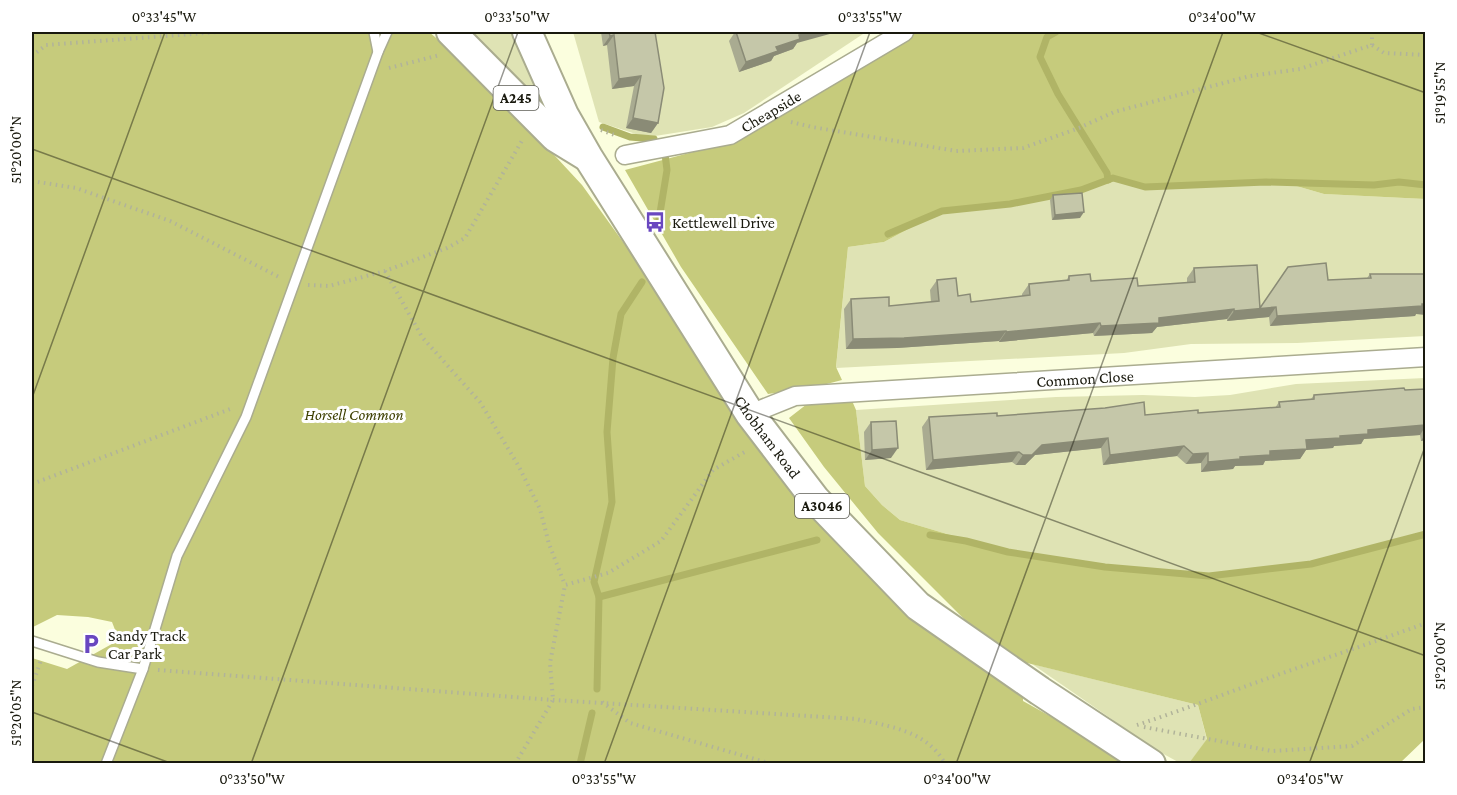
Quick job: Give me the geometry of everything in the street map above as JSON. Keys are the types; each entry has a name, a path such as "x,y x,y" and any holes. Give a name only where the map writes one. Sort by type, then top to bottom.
{"main road":[{"name":"Chobham Road","path":"527,32 564,115 588,157 750,414 815,499 918,606 1040,691 1151,764"},
{"name":"A245","path":"446,43 555,138 588,157"}],"street":[{"name":"Cheapside","path":"625,147 730,135 904,32"},
{"name":"Common Close","path":"750,414 795,396 1425,357"}],"lane":[{"path":"374,32 378,52"},
{"path":"106,764 143,669 177,556 251,403 387,32"},
{"path":"32,640 98,662 143,669"}],"path":[{"path":"32,56 46,45 218,32"},
{"path":"1372,32 1372,45"},
{"path":"371,72 446,43"},
{"path":"776,109 781,119 812,127 956,151 1023,148 1079,128 1114,112 1250,76 1300,69 1372,45"},
{"path":"1372,45 1384,53 1425,55"},
{"path":"598,129 625,147"},
{"path":"385,271 422,337 480,402 518,465 540,509 549,544 565,585 550,663 553,700 515,764"},
{"path":"32,484 251,403"},
{"path":"565,585 608,573 661,541 713,470 769,439"},
{"path":"1425,623 1134,726 1272,751 1352,746 1412,709 1425,707"},
{"path":"32,686 46,645"},
{"path":"143,669 553,700 602,701 856,719 897,728 925,740 945,764"},
{"path":"602,701 630,723 772,764"}],"green space":[{"name":"Horsell Common","path":"32,32 429,32 478,73 582,185 649,278 775,464 847,553 914,618 1023,691 1023,701 1134,763 32,763 32,658 67,669 119,640 112,622 88,617 57,615 33,627 32,644"},
{"path":"465,32 511,32 541,102 536,104"},
{"path":"573,32 866,32 744,113 712,127 655,136 639,135 599,122"},
{"path":"916,32 1425,32 1425,199 1324,194 1286,183 1145,187 1113,178 1081,190 1010,204 942,211 884,242 848,247 836,367 842,380 815,387 768,394 681,267 625,170 723,144"},
{"path":"1113,178 1145,187 1286,183 1324,194 1425,199 1425,336 1297,343 1191,344 1124,353 836,368 848,247 884,242 942,211 1010,204 1081,190"},
{"path":"1425,378 1425,533 1308,564 1209,576 1107,568 1004,551 900,520 865,486 856,410 1056,397 1143,395 1195,397 1230,395 1296,384"},
{"path":"850,396 856,410 865,486 882,505 900,520 1004,551 1107,568 1209,576 1308,564 1425,533 1425,739 1400,763 1189,763 1207,739 1198,705 1023,662 969,624 878,533 824,467 789,418 807,404"},
{"path":"1032,664 1198,705 1207,740 1189,763 1180,763 1116,728 1113,720"}],"building":[{"path":"609,32 655,32 664,88 658,123 633,118 641,76 619,79 614,35 610,36"},
{"path":"736,32 810,32 799,35 800,39 776,47 778,51 746,62"},
{"path":"1082,193 1084,212 1055,215 1053,195"},
{"path":"1326,263 1328,280 1371,278 1370,274 1425,274 1425,304 1277,316 1276,307 1234,311 1234,309 1159,318 1159,323 1101,326 1100,323 1006,332 853,339 851,299 889,297 889,306 939,301 937,280 956,278 958,296 970,294 971,302 1030,295 1029,284 1069,280 1069,276 1090,274 1091,281 1137,278 1138,286 1195,282 1194,268 1257,265 1260,308 1288,267"},
{"path":"1404,388 1405,390 1425,389 1425,425 1368,430 1368,434 1340,436 1340,438 1306,440 1307,449 1270,451 1270,455 1208,462 1208,453 1193,454 1184,446 1110,455 1108,438 1042,445 1032,455 1023,455 1019,452 933,460 929,417 997,413 997,416 1105,408 1144,402 1145,415 1198,410 1198,413 1280,407 1279,402 1314,399 1314,395"},
{"path":"896,421 898,448 872,450 871,422"}],"waterway":[{"path":"1056,32 1047,37 1040,57 1058,94 1107,173 1108,180"},
{"path":"603,127 630,137 654,139"},
{"path":"659,219 667,170 665,154"},
{"path":"888,234 942,211 1010,204 1081,190 1113,178 1145,187 1266,182 1374,185 1399,182 1426,185"},
{"path":"597,689 599,597 594,582 612,502 607,432 613,358 621,314 642,282"},
{"path":"930,535 966,541 1008,552 1105,567 1209,576 1311,564 1426,534"},
{"path":"599,597 817,540"},
{"path":"580,764 592,713"}],"place":[{"name":"Kettlewell Drive","path":"655,222"},
{"name":"Sandy Track Car Park","path":"91,644"}]}
